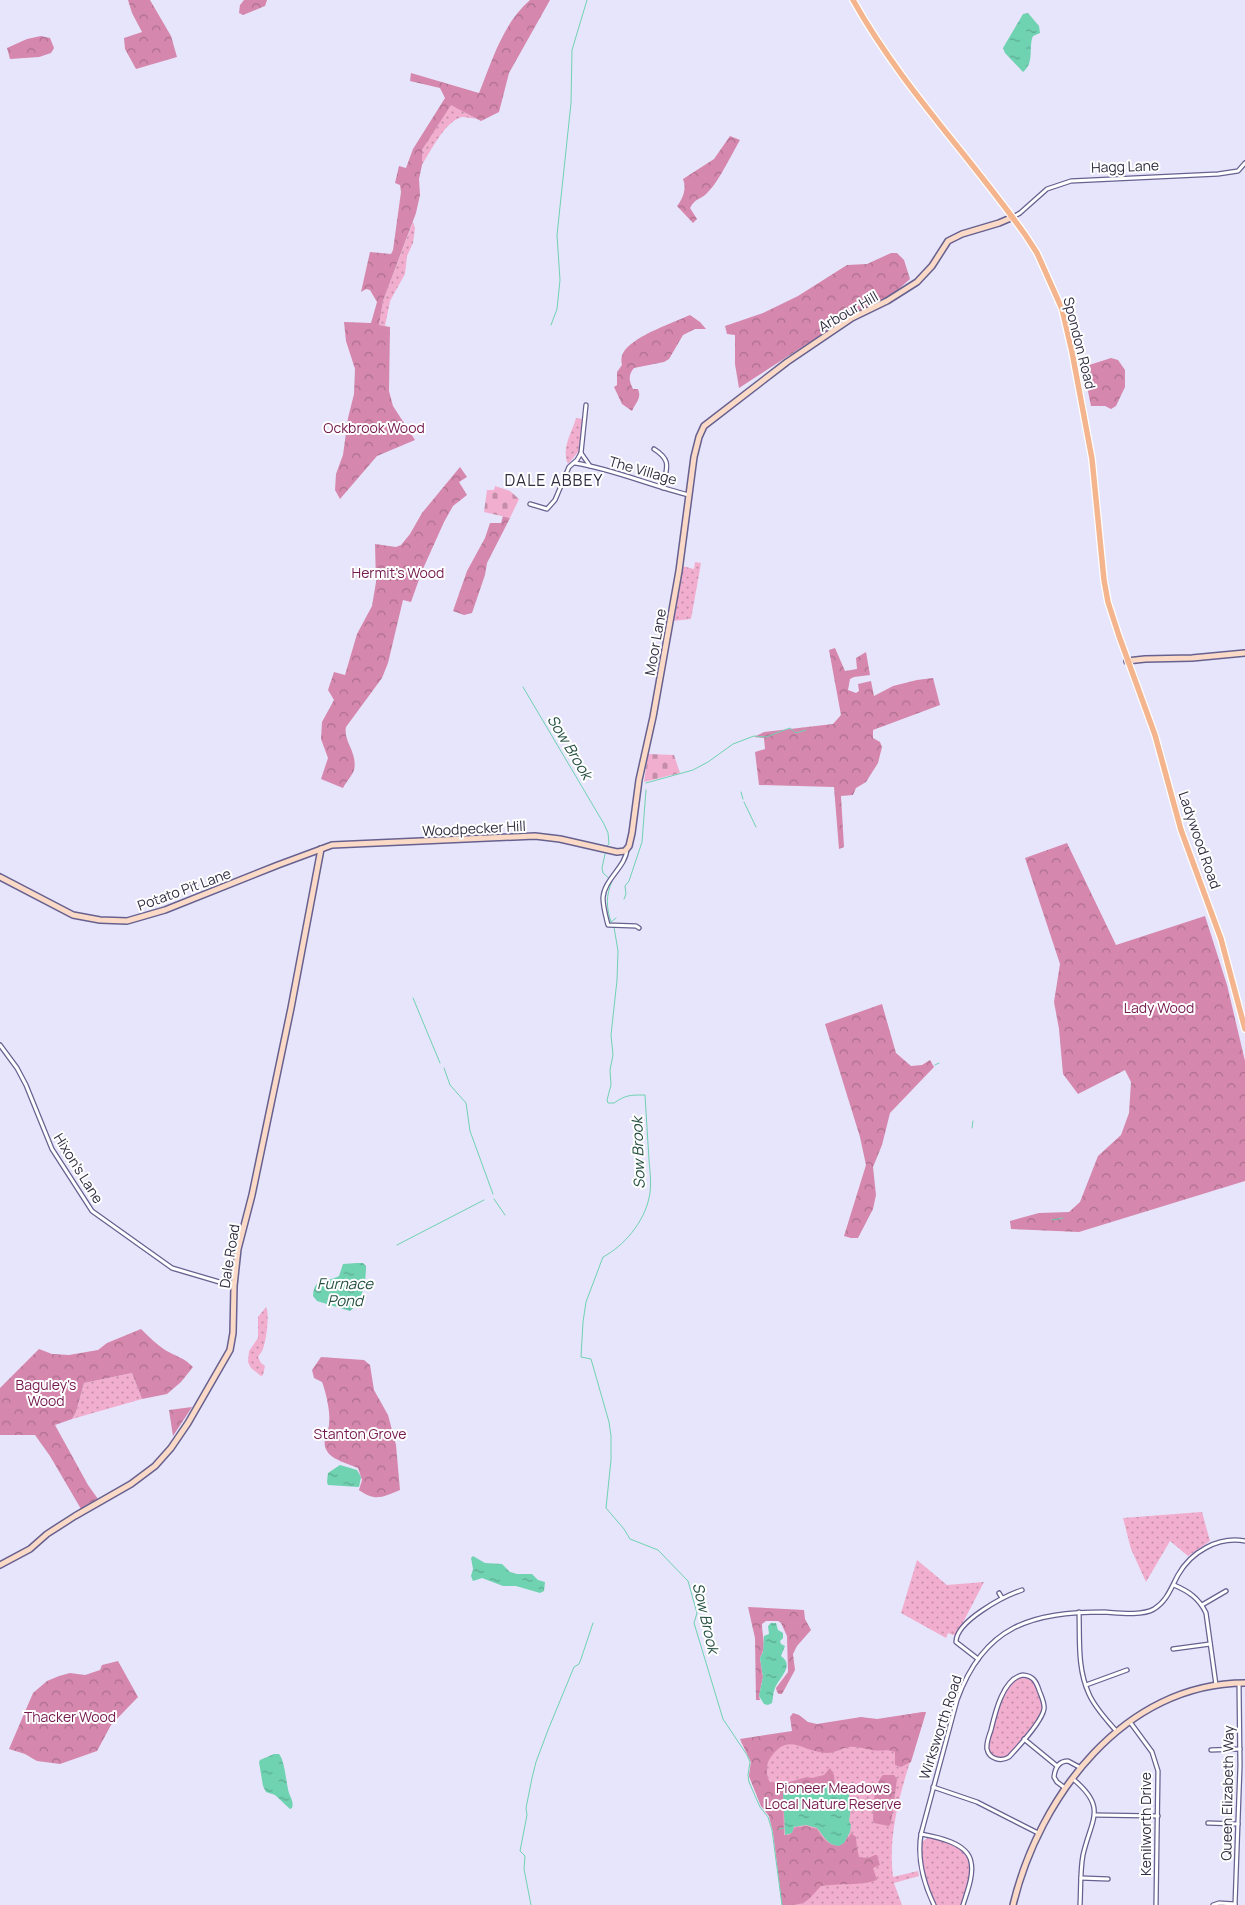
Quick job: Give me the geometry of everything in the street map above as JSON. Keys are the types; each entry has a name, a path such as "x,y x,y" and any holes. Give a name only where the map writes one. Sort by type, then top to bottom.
{"main road":[{"name":"Spondon Road","path":"853,0 872,34 915,93 1013,217 1037,253 1062,309 1092,459 1104,580 1113,619 1127,661"},
{"name":"Ladywood Road","path":"1127,661 1144,701 1181,830 1221,938 1245,1029"}],"street":[{"name":"Hagg Lane","path":"1013,217 1047,189 1071,181 1218,174 1238,170 1245,163"},
{"name":"Arbour Hill","path":"699,437 708,422 787,362 852,318 887,301 916,282 932,266 948,241 962,234 991,226 1013,217"},
{"path":"530,504 545,509 552,505 569,468 581,453 586,405"},
{"name":"Moor Lane","path":"627,849 632,833 640,772 653,717 679,571 694,457 699,437"},
{"path":"654,449 663,455 666,460 663,488"},
{"name":"The Village","path":"581,453 590,466"},
{"name":"The Village","path":"574,463 690,495"},
{"path":"1127,661 1245,653"},
{"name":"Woodpecker Hill","path":"321,849 338,845 466,841 535,836 560,839 617,852 627,849"},
{"name":"Potato Pit Lane","path":"0,877 73,915 100,920 126,921 165,910 321,849"},
{"name":"Dale Road","path":"0,1565 30,1549 47,1534 75,1516 142,1477 166,1454 203,1398 230,1350 233,1333 234,1286 238,1249 252,1195 291,1008 321,849"},
{"path":"627,849 625,858 607,885 603,896 604,904 608,925 636,926 639,928"},
{"name":"Hixon's Lane","path":"0,1045 26,1086 52,1149 92,1211 172,1268 234,1286"},
{"name":"Wirksworth Road","path":"934,1905 922,1872 921,1834 962,1686 978,1659 999,1638 1024,1623 1047,1616 1079,1612 1148,1611 1164,1601 1185,1564 1202,1550 1224,1541 1245,1540"},
{"path":"1174,1584 1192,1594 1202,1604 1207,1617 1216,1685"},
{"path":"978,1659 955,1640 981,1611 1002,1598 1022,1590"},
{"path":"1202,1604 1226,1591"},
{"path":"999,1593 1002,1598"},
{"path":"1079,1612 1081,1662 1086,1686 1096,1706 1117,1732"},
{"path":"1173,1649 1210,1644"},
{"path":"1086,1686 1127,1670"},
{"path":"1023,1675 1030,1676 1035,1680 1045,1707 1040,1718 1024,1739 1009,1757 1004,1760 995,1758 987,1750 992,1725 1002,1696 1013,1679 1023,1675"},
{"path":"1014,1905 1023,1870 1038,1833 1054,1804 1081,1768 1117,1732 1164,1700 1189,1691 1216,1685 1242,1683"},
{"name":"Queen Elizabeth Way","path":"1213,1905 1219,1903 1235,1904 1242,1683"},
{"name":"Kenilworth Drive","path":"1130,1722 1152,1752 1156,1764 1158,1816 1156,1905"},
{"path":"1024,1739 1057,1766"},
{"path":"1211,1750 1240,1750"},
{"path":"1066,1788 1057,1782 1054,1777 1057,1766 1062,1762 1068,1761 1081,1768"},
{"path":"1073,1779 1089,1795 1094,1805 1095,1815 1083,1857 1080,1905"},
{"path":"933,1787 990,1808 1038,1833"},
{"path":"1095,1815 1158,1816"},
{"path":"1208,1823 1238,1824"},
{"path":"921,1834 947,1841 963,1849 970,1856 971,1870 963,1905"},
{"path":"1081,1878 1108,1879"}],"green space":[{"path":"128,0 150,0 171,36 177,57 136,69 125,49 124,38 142,32 132,13"},
{"path":"244,0 267,0 265,6 243,15 239,13 240,5"},
{"name":"Ockbrook Wood","path":"530,0 550,0 509,73 499,112 481,121 451,105 422,150 422,165 419,179 420,195 416,213 383,301 379,325 390,327 389,391 393,406 415,440 377,456 340,499 335,490 336,474 343,455 348,418 354,394 355,369 346,341 344,322 371,323 377,302 370,290 366,289 361,292 370,252 391,254 393,250 401,192 400,185 395,183 399,166 406,168 413,149 445,98 440,88 410,81 411,73 479,93 505,31"},
{"path":"41,36 50,38 54,48 51,53 39,57 10,59 7,48 27,39"},
{"path":"451,104 477,119 462,117 450,124 439,137 422,165 422,150"},
{"path":"730,136 740,140 715,184 705,195 695,201 690,208 697,219 693,223 677,206 684,193 683,179 714,159"},
{"path":"413,222 415,228 413,243 407,256 405,274 390,301 385,326 379,325 383,301"},
{"path":"891,253 897,253 904,260 910,279 891,296 847,318 739,388 735,364 735,335 727,334 725,326 763,313 798,296 847,265 867,264"},
{"path":"690,315 706,329 695,329 683,335 669,359 664,362 634,368 630,381 633,389 638,389 639,395 632,411 622,404 614,387 617,385 617,372 622,365 624,352 630,345 646,334"},
{"path":"1111,358 1118,360 1125,370 1125,387 1116,406 1111,409 1105,406 1091,406 1083,367"},
{"path":"576,418 582,419 579,451 568,464 566,446"},
{"name":"Hermit's Wood","path":"460,467 467,477 459,482 467,495 453,506 444,522 422,571 411,602 403,600 388,663 382,678 346,727 347,738 355,764 353,772 343,788 321,779 328,758 321,739 322,722 334,700 328,690 334,672 345,675 357,634 372,606 376,582 375,544 396,547 401,545 422,513"},
{"path":"495,486 510,491 519,499 510,518 484,512 487,490 494,490"},
{"path":"503,516 510,518 487,563 485,575 472,613 464,615 453,611 467,571 485,538 490,523 501,523"},
{"path":"695,562 701,563 691,619 672,621 682,566 694,569"},
{"path":"835,648 845,671 857,669 856,658 866,652 870,675 850,679 848,690 856,693 859,691 858,684 871,681 874,696 893,686 933,678 940,705 873,730 873,738 880,742 882,747 878,763 866,782 856,788 853,795 841,796 844,847 839,849 834,787 759,785 755,752 765,749 764,738 754,737 764,732 833,724 841,715 829,650"},
{"path":"648,754 674,755 680,773 644,782"},
{"name":"Lady Wood","path":"1067,843 1116,945 1205,916 1227,985 1245,1061 1245,1181 1079,1232 1011,1229 1010,1221 1039,1213 1069,1212 1080,1202 1098,1156 1121,1135 1129,1113 1131,1082 1125,1070 1078,1094 1063,1074 1059,1029 1054,1002 1060,964 1025,858"},
{"path":"882,1004 896,1053 911,1066 922,1065 930,1060 934,1067 890,1113 882,1145 873,1167 876,1195 873,1209 858,1238 851,1238 844,1236 866,1165 860,1137 825,1024"},
{"path":"266,1307 268,1322 266,1336 262,1352 258,1357 265,1366 261,1376 251,1368 248,1362 249,1351 258,1338 258,1317"},
{"name":"Baguley's Wood","path":"141,1329 162,1348 183,1359 193,1367 181,1382 167,1394 142,1399 132,1373 84,1383 76,1412 72,1419 55,1425 88,1485 98,1499 81,1509 50,1456 35,1435 0,1435 0,1388 39,1349 52,1354 69,1355 98,1350 107,1343"},
{"name":"Stanton Grove","path":"321,1357 364,1360 370,1365 374,1390 388,1415 396,1445 400,1490 379,1497 365,1494 359,1490 362,1480 358,1468 337,1459 329,1454 325,1448 329,1420 328,1403 322,1382 314,1378 312,1370"},
{"path":"132,1373 142,1399 72,1419 76,1412 84,1383"},
{"path":"192,1407 173,1436 169,1410"},
{"path":"1202,1512 1210,1541 1188,1556 1170,1541 1146,1582 1131,1549 1123,1518"},
{"path":"917,1560 947,1585 984,1582 956,1636 948,1633 946,1638 901,1613"},
{"path":"748,1607 804,1610 805,1619 811,1630 797,1646 793,1654 795,1670 782,1694 779,1694 776,1688 788,1672 787,1636 781,1623 778,1621 766,1621 762,1624 764,1646 760,1658 763,1677 759,1696 760,1700 756,1700 755,1638"},
{"name":"Thacker Wood","path":"118,1661 138,1697 111,1725 97,1751 60,1764 37,1761 25,1754 9,1749 33,1693 47,1681 70,1673 85,1675 100,1670 102,1665"},
{"path":"1021,1676 1030,1680 1038,1689 1042,1700 1042,1711 1032,1728 1011,1754 1004,1758 998,1758 993,1755 989,1748 991,1734 997,1714 1009,1688"},
{"name":"Pioneer Meadows Local Nature Reserve","path":"926,1712 901,1793 893,1835 893,1877 918,1871 919,1876 894,1883 902,1905 783,1905 769,1816 761,1806 749,1776 751,1762 741,1742"},
{"path":"926,1712 911,1762 901,1767 895,1765 895,1752 855,1747 827,1753 789,1744 782,1746 769,1760 767,1771 770,1782 782,1784 807,1777 812,1778 824,1775 830,1768 834,1775 835,1787 815,1786 783,1793 784,1835 792,1833 794,1828 806,1826 817,1829 828,1843 839,1846 851,1833 856,1837 859,1857 868,1858 877,1855 880,1865 873,1868 877,1880 864,1883 821,1886 805,1902 782,1905 773,1832 769,1816 761,1806 749,1776 751,1762 740,1739 792,1731 790,1717 793,1713 808,1722 817,1724 861,1717 877,1719"},
{"path":"883,1775 894,1775 897,1779 889,1826 874,1823 873,1820 877,1784"},
{"path":"927,1838 938,1839 954,1846 967,1858 970,1864 970,1872 962,1905 937,1905 933,1898 927,1883 922,1858 922,1842"}],"water":[{"path":"1028,13 1039,26 1040,33 1033,36 1029,64 1023,72 1005,53 1003,48 1023,14"},
{"name":"Furnace Pond","path":"363,1263 366,1266 366,1272 363,1291 358,1302 350,1311 317,1301 313,1296 316,1285 322,1281 339,1276 343,1264"},
{"path":"340,1465 357,1470 361,1477 359,1487 328,1485 328,1473"},
{"path":"473,1556 485,1563 502,1564 510,1572 532,1574 538,1580 545,1582 544,1591 540,1593 516,1586 503,1586 482,1578 473,1581 471,1576 473,1569 471,1558"},
{"path":"771,1623 776,1623 778,1630 783,1633 783,1638 780,1641 785,1646 781,1656 787,1664 776,1686 772,1703 768,1705 764,1704 759,1696 763,1677 760,1658 763,1652 764,1636 769,1634 768,1626"},
{"path":"274,1754 279,1754 283,1762 292,1802 292,1808 290,1809 275,1795 266,1792 263,1786 259,1762"},
{"path":"825,1784 838,1788 849,1795 851,1807 849,1821 851,1825 850,1832 844,1843 839,1846 831,1844 817,1828 806,1825 794,1827 792,1833 785,1835 783,1793 803,1787"}],"waterway":[{"path":"551,325 557,309 560,280 557,235 571,103 572,50 587,0"},
{"name":"Sow Brook","path":"523,687 604,824 608,833 609,844 607,846"},
{"path":"646,783 693,770 733,744 754,736 766,737 790,728 796,733 806,730"},
{"path":"624,899 626,894 625,886 629,881 642,842 646,790"},
{"path":"741,792 743,799"},
{"path":"744,802 756,827"},
{"name":"Sow Brook","path":"605,854 602,868 603,873 612,881 607,901 608,911 611,922 616,918"},
{"name":"Sow Brook","path":"614,927 618,951 617,980 611,1035 613,1055 610,1070 611,1085 607,1100 608,1103 614,1103 628,1096 645,1095 651,1184 646,1207 638,1224 618,1247 603,1257 586,1302 583,1322 581,1357 591,1359 609,1422 611,1436 611,1460 606,1508 630,1539 658,1550 688,1581 697,1613 694,1623 723,1719 747,1755 750,1762 749,1782 760,1807 768,1817 772,1830 782,1905"},
{"path":"413,998 440,1063"},
{"path":"935,1065 939,1063"},
{"path":"444,1068 450,1085 466,1103 470,1131 493,1194"},
{"path":"972,1128 973,1121"},
{"path":"494,1199 505,1215"},
{"path":"397,1245 484,1200"},
{"path":"1052,1220 1063,1218"},
{"path":"531,1905 524,1869 525,1856 520,1851 532,1778 548,1730 574,1667 579,1664 593,1623"},
{"path":"779,1829 784,1828"}],"district":[{"name":"DALE ABBEY","path":"554,480"}]}
